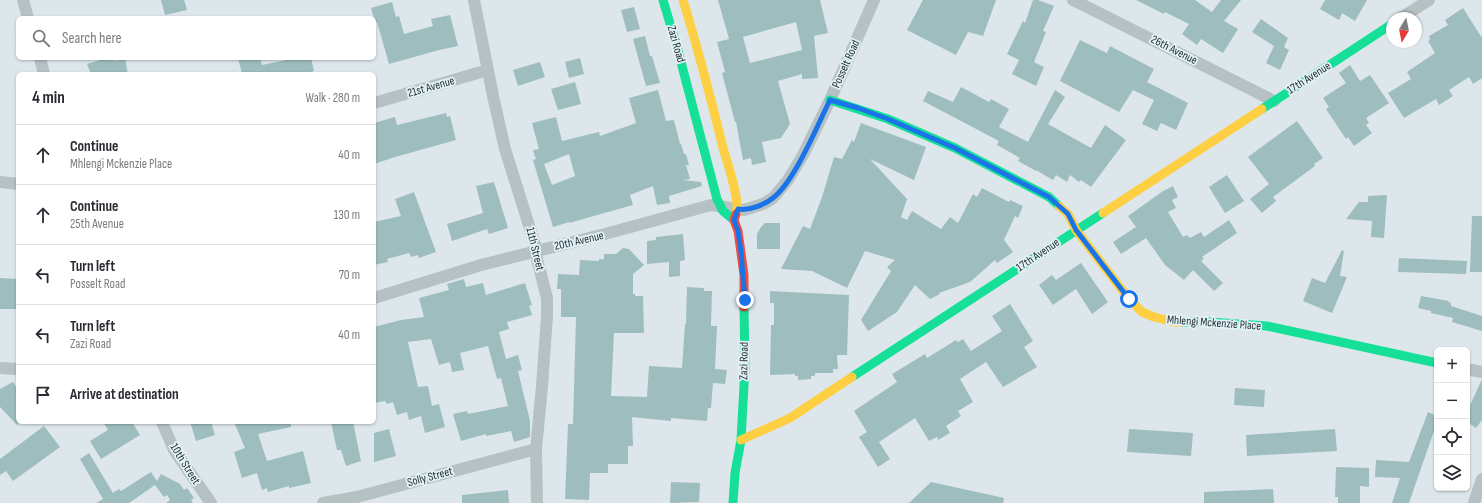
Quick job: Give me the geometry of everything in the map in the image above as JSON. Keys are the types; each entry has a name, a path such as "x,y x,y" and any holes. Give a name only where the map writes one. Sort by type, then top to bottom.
{"street":[{"path":"23,0 27,16"},
{"name":"11th Street","path":"474,0 505,150 537,251 537,259 546,298 547,316 536,449 537,503"},
{"name":"Zazi Road","path":"663,0 719,206"},
{"name":"Zazi Road","path":"683,0 698,50 736,214 741,252 745,300 745,367 741,440 735,473 733,503"},
{"name":"Posselt Road","path":"736,214 773,198 782,188 803,155 830,100 874,0"},
{"name":"26th Avenue","path":"1073,0 1274,101"},
{"path":"1411,12 1429,0"},
{"name":"17th Avenue","path":"741,440 790,418 1386,28"},
{"path":"40,60 44,72"},
{"name":"21st Avenue","path":"376,102 488,70"},
{"name":"Mhlengi Mckenzie Place","path":"830,100 888,119 962,151 1049,197 1068,214 1076,230 1129,299 1142,312 1174,322 1210,322 1267,326 1434,362"},
{"path":"0,182 16,184"},
{"name":"20th Avenue","path":"376,297 481,265 606,234 711,205 719,206 736,214"},
{"path":"0,368 16,369"},
{"path":"1470,370 1482,372"},
{"name":"10th Street","path":"163,424 174,450 211,503"},
{"name":"Solly Street","path":"323,503 356,496 536,449"},
{"path":"1474,503 1482,479"}],"building":[{"path":"161,0 184,0 187,10 165,15"},
{"path":"718,0 820,0 828,33 814,36 818,78 802,79 802,74 778,81 790,124 781,138 762,142 766,162 752,165 751,158 743,160 736,122 722,73 725,72 717,42 729,39","holes":["796,22 802,50 750,63 743,37"]},
{"path":"923,0 996,0 983,36 968,32 956,55 907,30"},
{"path":"1033,0 1038,0 1054,6 1043,31 1046,32 1034,62 1044,67 1036,86 1012,74 1019,60 1007,54 1023,21 1025,23"},
{"path":"1136,0 1195,0 1212,12 1221,0 1241,0 1224,21 1238,29 1223,53 1201,39 1197,45 1182,34 1189,24 1165,12 1164,14"},
{"path":"1325,0 1367,0 1355,21 1342,13 1339,20 1320,9"},
{"path":"392,2 396,17 399,16 404,34 433,26 431,19 450,15 458,46 389,64 376,22 376,16 373,16 371,8"},
{"path":"634,7 640,29 627,32 621,10"},
{"path":"1463,8 1482,38 1482,78 1473,84 1469,77 1449,90 1453,96 1439,105 1436,99 1404,118 1388,93 1411,79 1407,72 1435,53 1428,41 1430,40 1429,36 1448,25 1445,20"},
{"path":"1261,19 1288,38 1284,47 1289,50 1280,70 1266,63 1274,46 1252,32"},
{"path":"645,36 650,56 652,56 660,83 646,86 633,39"},
{"path":"1080,40 1107,53 1110,46 1154,69 1147,82 1188,103 1176,130 1161,123 1157,131 1142,124 1154,100 1133,90 1119,112 1060,81"},
{"path":"580,58 584,74 569,78 565,62"},
{"path":"100,60 125,60 128,72 90,72 87,64"},
{"path":"238,60 261,60 262,65 286,60 311,60 314,71 311,72 242,72"},
{"path":"540,62 545,77 518,86 513,70"},
{"path":"1350,65 1360,81 1370,75 1389,103 1366,118 1369,123 1366,125 1372,133 1354,146 1348,137 1346,139 1326,109 1329,107 1323,98 1346,83 1339,73"},
{"path":"575,82 581,104 558,110 551,89"},
{"path":"961,87 989,102 991,99 1009,109 999,127 1028,142 1055,90 1065,97 1048,124 1091,148 1105,125 1126,140 1091,187 1081,180 1079,182 1070,175 1067,182 1056,175 1053,180 1018,161 1020,158 997,145 999,141 923,101 928,91 953,102"},
{"path":"658,90 666,121 674,120 680,144 684,154 686,154 689,165 686,165 690,179 682,180 701,182 702,186 669,196 670,203 657,205 653,186 630,195 633,205 553,227 533,160 536,159 533,150 539,149 532,123 556,117 562,141 599,132 600,136 636,123 629,98","holes":["569,154 575,176 552,185 544,164"]},
{"path":"446,113 447,117 450,116 456,140 376,163 376,122 395,117 397,125"},
{"path":"1297,121 1323,158 1314,164 1315,166 1273,197 1276,201 1262,213 1250,199 1269,184 1248,157"},
{"path":"861,123 926,147 914,180 870,159 907,199 901,217 907,220 912,211 941,229 950,217 958,223 973,194 977,197 982,188 1009,202 1010,200 1023,206 1018,218 1015,216 1004,240 1013,252 997,263 995,260 970,282 939,293 940,294 930,299 915,285 897,312 868,331 861,320 891,271 887,267 895,260 865,251 847,288 812,271 781,269 803,226 810,229 822,197 834,157 842,159 852,140 854,142"},
{"path":"1227,175 1244,201 1225,213 1209,187"},
{"path":"494,182 508,228 489,234 487,229 452,241 447,224 483,213 476,186"},
{"path":"1173,186 1178,197 1172,200 1176,208 1168,212 1183,237 1187,235 1190,238 1201,232 1204,237 1229,220 1237,233 1202,257 1204,259 1201,261 1223,283 1214,291 1193,270 1184,280 1165,265 1146,238 1121,254 1113,242 1136,227 1128,216 1163,191"},
{"path":"414,192 436,252 419,258 418,255 411,257 409,253 387,259 388,262 376,265 376,222 401,216 395,199"},
{"path":"1387,195 1384,238 1371,237 1372,221 1346,219 1359,202 1368,202 1368,196"},
{"path":"1472,216 1482,216 1482,272 1470,272"},
{"path":"765,223 780,223 780,249 757,249 757,234"},
{"path":"683,234 685,260 680,261 680,276 669,277 669,262 647,264 647,241 656,240 656,237"},
{"path":"623,248 629,249 644,265 633,274 633,294 635,294 635,296 643,296 644,333 614,333 611,396 647,397 649,366 682,368 686,324 687,287 704,288 704,291 712,291 711,326 717,326 715,369 727,370 725,384 713,383 711,408 708,408 707,421 671,418 671,421 632,417 633,446 628,446 628,464 608,464 608,473 590,473 589,500 565,499 568,424 573,424 576,317 561,317 561,289 557,289 558,274 579,275 580,260 599,261 599,259 604,259 604,254 616,254"},
{"path":"1342,250 1344,251 1340,276 1347,277 1332,313 1303,301 1312,278 1325,283"},
{"path":"1399,258 1467,261 1466,274 1398,272"},
{"path":"1081,263 1108,302 1092,314 1076,289 1053,305 1039,285 1052,275 1056,280"},
{"path":"0,278 16,279 16,309 0,309"},
{"path":"464,279 466,287 483,283 486,295 525,283 532,305 529,306 532,315 507,322 509,329 499,332 506,359 518,355 522,370 518,371 530,421 530,437 514,442 511,431 486,436 486,434 461,441 453,414 467,411 468,414 508,406 501,378 497,379 488,346 460,353 464,370 452,372 450,362 439,365 431,339 408,342 418,387 428,386 432,406 439,404 445,427 425,433 421,416 409,420 407,412 397,415 393,402 387,404 385,401 376,403 376,326 401,320 424,317 419,298 449,290 447,284"},
{"path":"770,291 849,295 847,355 837,355 838,369 833,369 833,373 815,373 815,376 811,376 811,379 798,380 798,376 795,376 795,374 770,375 771,325 774,325 774,303 770,303"},
{"path":"1421,296 1449,301 1448,302 1451,303 1451,306 1482,316 1482,331 1452,322 1453,318 1431,313 1431,311 1418,308"},
{"path":"1010,304 1033,341 1024,347 1037,367 1003,387 986,362 960,379 973,402 958,411 961,416 946,426 950,433 938,440 937,437 929,441 915,418 879,442 890,459 878,467 859,437 867,432 854,411 897,382 892,374 925,354 927,358 956,340 958,342 963,339 971,351 1002,331 992,316"},
{"path":"1482,379 1482,420 1476,428 1470,424 1470,405"},
{"path":"13,382 16,387 16,424 0,407 0,389"},
{"path":"1235,388 1265,390 1264,407 1234,405"},
{"path":"1428,412 1434,415 1434,431 1409,503 1392,503 1400,478 1375,477 1376,460 1409,462"},
{"path":"104,424 133,424 140,435 101,459 90,441 108,430"},
{"path":"191,424 212,424 215,435 196,441"},
{"path":"235,424 291,424 291,427 258,434 267,461 303,451 311,483 289,488 289,486 268,492 267,488 262,490 257,473 242,478 234,452 245,448"},
{"path":"331,424 353,424 361,461 346,466 341,450 337,450"},
{"path":"44,426 60,447 13,481 6,471 0,475 0,459"},
{"path":"389,429 396,456 374,462 374,433"},
{"path":"1129,429 1193,433 1191,456 1127,452"},
{"path":"1335,429 1337,451 1247,456 1246,435"},
{"path":"89,453 113,493 119,489 121,491 151,472 157,481 161,474 180,484 184,490 187,488 194,498 191,500 193,503 166,503 170,500 167,495 164,497 155,485 129,503 96,503 103,499 80,459"},
{"path":"1336,467 1369,468 1369,487 1360,486 1360,503 1338,503 1338,497 1335,497"},
{"path":"671,482 700,483 699,502 670,503"},
{"path":"931,482 1004,498 1003,503 909,503"},
{"path":"1273,489 1274,503 1204,503 1204,492"},
{"path":"508,490 509,503 462,503 462,495"}],"traffic: fast":[{"path":"663,0 677,47 717,199 723,211 734,220"},
{"path":"1262,109 1386,28"},
{"path":"830,100 888,119 955,148 1049,197 1059,206"},
{"path":"852,377 1103,213"},
{"path":"733,503 735,473 741,440 745,367 744,307"},
{"path":"1182,322 1210,322 1267,326 1434,362"}],"traffic: slow":[{"path":"683,0 733,182 737,201 736,214"},
{"path":"1103,213 1262,109"},
{"path":"1059,206 1068,214 1076,230 1129,299 1142,312 1154,317 1174,322 1182,322"},
{"path":"741,440 790,418 852,377"}],"traffic: jam":[{"path":"736,214 734,220 738,231 744,275 744,307"}],"route":[{"path":"745,300 741,252 738,231 734,220 738,209 744,210 762,204 773,198 782,188 803,155 830,100 888,119 955,148 1049,197 1068,214 1076,230 1129,299"}]}
